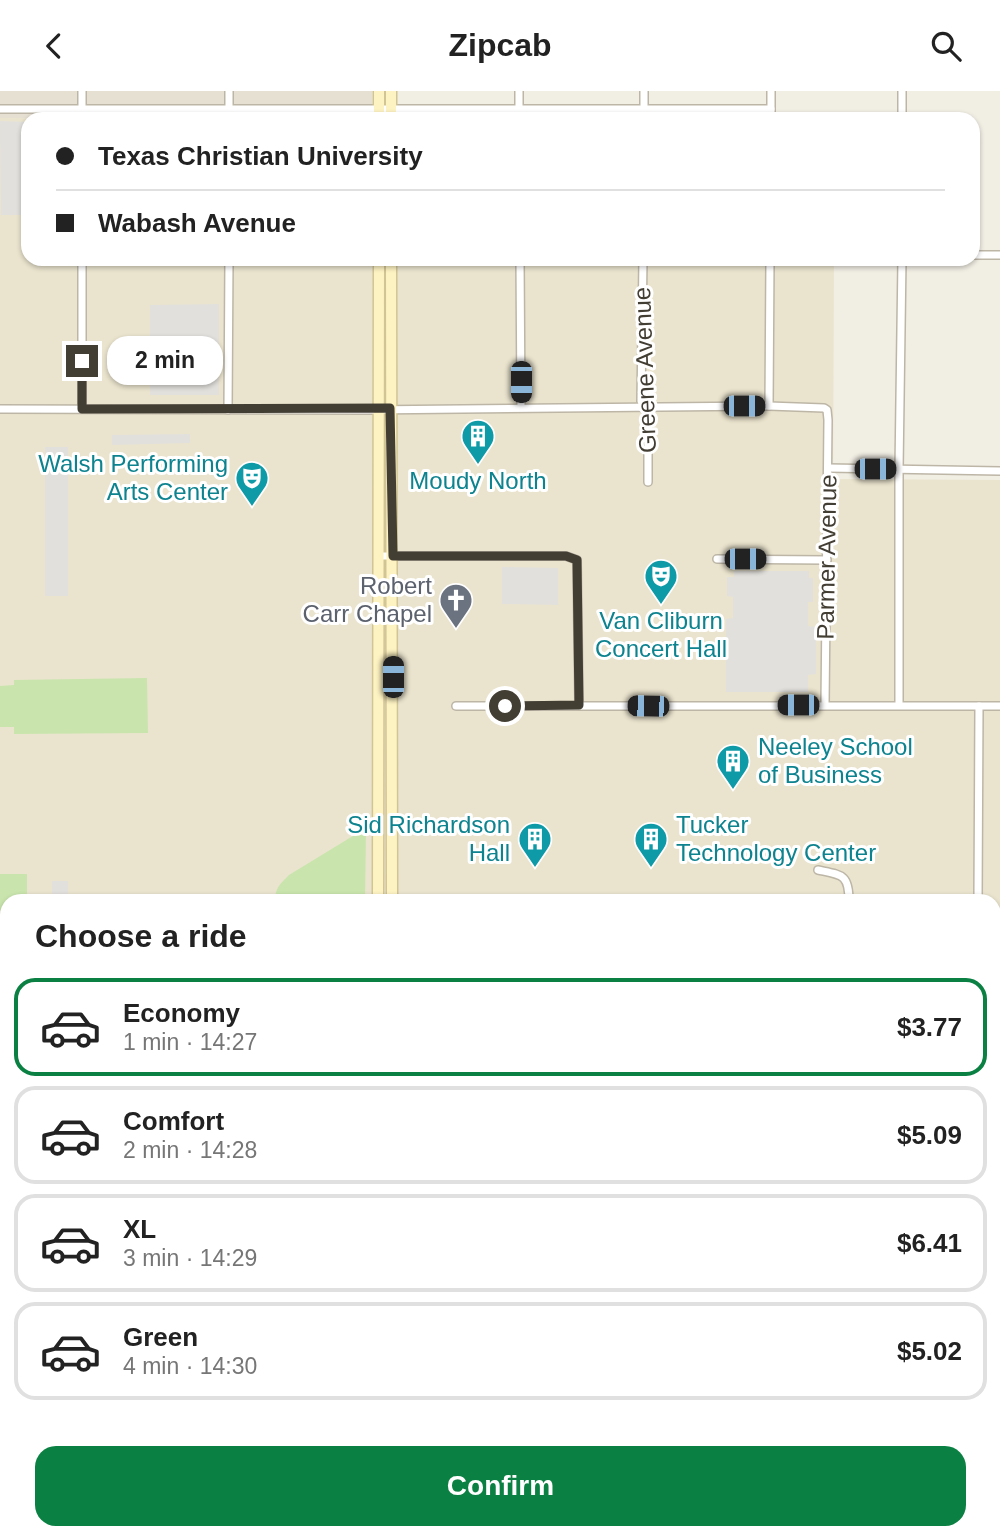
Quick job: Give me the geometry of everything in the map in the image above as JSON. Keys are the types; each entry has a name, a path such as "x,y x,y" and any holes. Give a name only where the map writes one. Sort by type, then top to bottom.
{"main road":[{"path":"379,91 379,112"},
{"path":"391,91 391,112"},
{"path":"378,894 379,266"},
{"path":"391,266 391,894"}],"street":[{"path":"82,91 82,109"},
{"path":"229,91 229,109"},
{"path":"519,91 519,109"},
{"path":"644,91 644,109"},
{"path":"442,112 519,109 771,109 771,91"},
{"path":"902,91 902,112"},
{"path":"0,109 229,109 319,112"},
{"path":"980,255 1000,255"},
{"path":"82,266 82,409"},
{"path":"228,409 229,266"},
{"path":"520,266 521,407"},
{"name":"Greene Avenue","path":"643,266 641,401 648,416 648,482"},
{"path":"0,409 769,406 770,266"},
{"path":"899,705 902,266"},
{"name":"Parmer Avenue","path":"769,406 827,409 825,705"},
{"path":"828,468 1000,471"},
{"path":"378,556 575,558 578,562 579,705"},
{"path":"717,559 827,560"},
{"path":"456,706 1000,706"},
{"path":"978,894 979,706"},
{"path":"818,870 842,875 848,881 849,894"},
{"path":"0,1233 0,1255"}],"shaded area":[{"path":"0,91 372,91 372,112 21,112 21,118 0,118"},
{"path":"0,118 21,118 21,266 834,266 833,479 1000,480 1000,894 0,894"},
{"path":"0,121 21,122 21,215 1,215"},
{"path":"219,304 219,395 150,395 150,305"},
{"path":"190,434 190,443 112,445 112,435"},
{"path":"45,447 68,447 68,596 45,596"},
{"path":"502,567 558,568 558,605 502,604"},
{"path":"734,571 809,571 809,578 813,578 813,602 808,602 808,626 816,627 816,674 808,675 808,692 726,692 726,619 733,618 733,597 727,596 727,577 734,577"},
{"path":"52,881 68,881 68,894 52,894"}],"green space":[{"path":"147,678 148,733 14,734 14,727 0,727 0,686 14,685 14,680"},
{"path":"366,828 365,894 276,894 289,875"},
{"path":"0,874 27,874 27,894 0,894"}],"place":[{"name":"Moudy North","path":"478,466"},
{"name":"Walsh Performing Arts Center","path":"252,508"},
{"name":"Van Cliburn Concert Hall","path":"661,606"},
{"name":"Robert Carr Chapel","path":"456,630"},
{"name":"Neeley School of Business","path":"733,791"},
{"name":"Sid Richardson Hall","path":"535,869"},
{"name":"Tucker Technology Center","path":"651,869"}],"route":[{"path":"82,361 82,409 390,408 393,556 575,558 578,562 579,705 505,706"}]}
